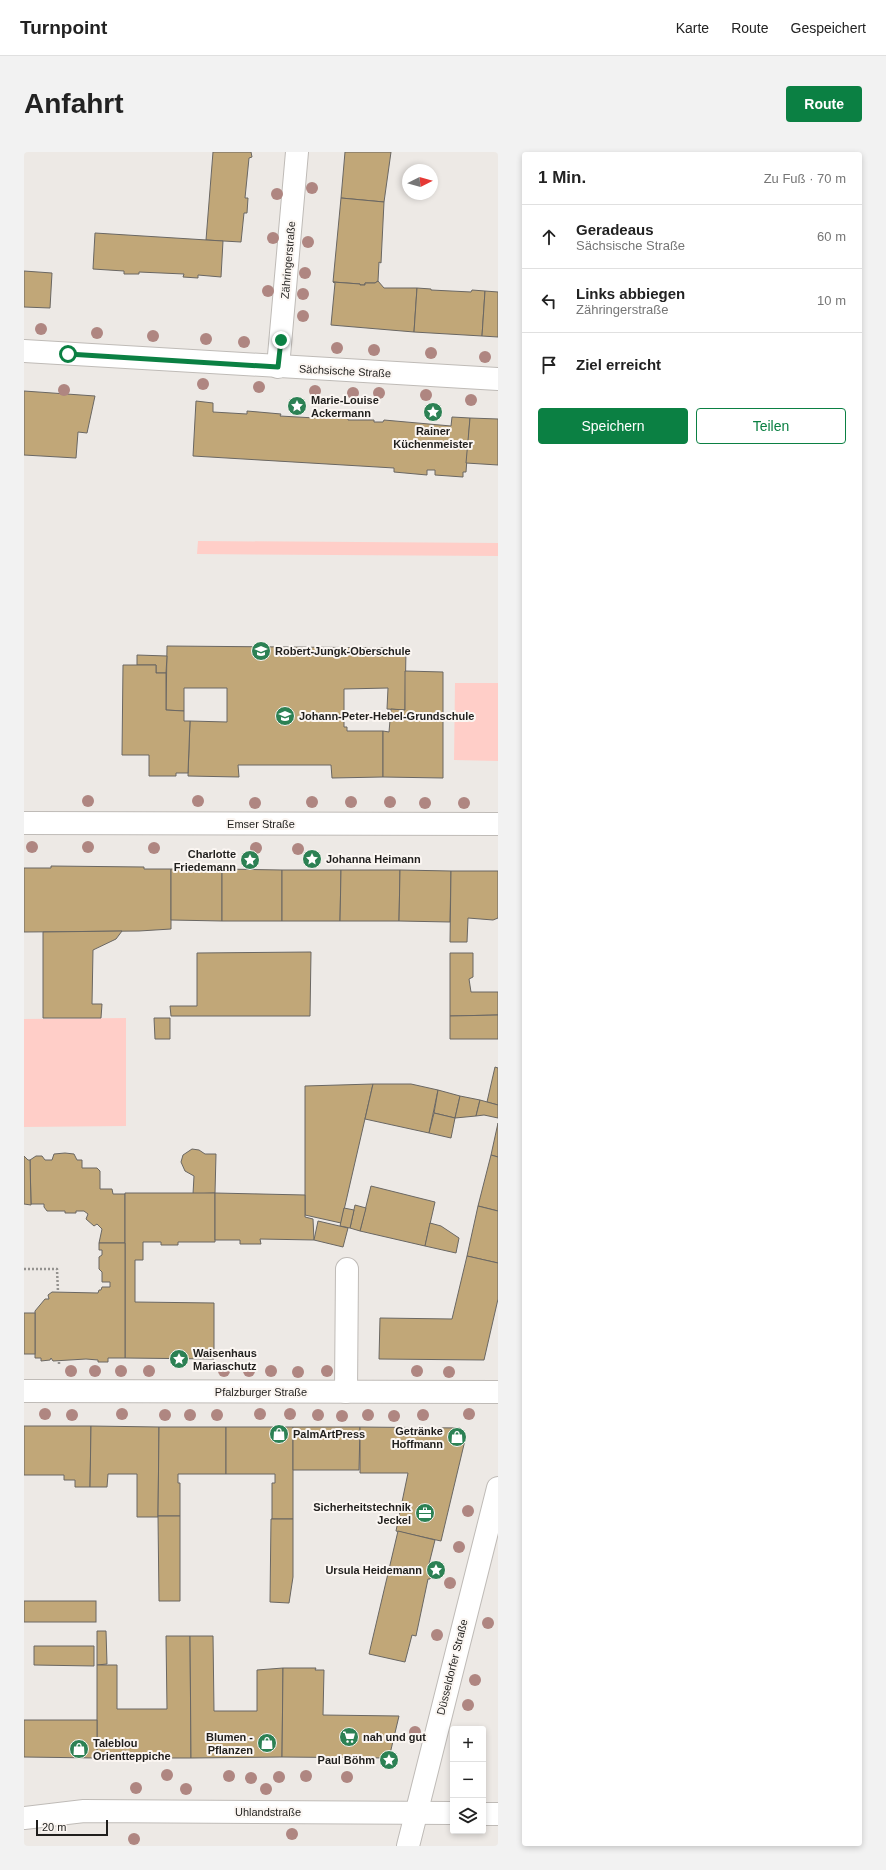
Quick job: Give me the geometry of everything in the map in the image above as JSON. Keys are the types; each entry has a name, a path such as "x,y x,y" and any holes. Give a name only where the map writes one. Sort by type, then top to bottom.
{"street":[{"name":"Zähringerstraße","path":"278,367 297,152"},
{"name":"Sächsische Straße","path":"24,351 498,379"},
{"name":"Emser Straße","path":"24,823 498,824"},
{"path":"346,1392 347,1269"},
{"name":"Pfalzburger Straße","path":"24,1391 498,1392"},
{"name":"Düsseldorfer Straße","path":"408,1846 498,1488"},
{"name":"Uhlandstraße","path":"24,1802 84,1810 450,1813"},
{"name":"Uhlandstraße","path":"24,1818 84,1810"},
{"path":"486,1814 498,1814"}],"path":[{"path":"24,1269 58,1269 58,1292"}],"shaded area":[{"path":"198,541 498,543 498,556 197,554"},
{"path":"455,683 498,683 498,761 454,760"},
{"path":"126,1018 126,1126 24,1127 24,1019"}],"building":[{"path":"213,152 251,152 252,157 249,158 245,198 248,198 247,213 244,213 241,242 206,240"},
{"path":"345,152 391,152 384,202 341,198"},
{"path":"341,198 384,202 381,263 379,262 378,281 375,283 365,283 365,285 360,285 333,282"},
{"path":"95,233 223,241 221,277 198,275 198,278 183,277 184,274 139,272 139,274 124,274 124,271 93,269"},
{"path":"24,271 52,273 50,308 24,307"},
{"path":"378,281 384,288 417,288 414,332 331,325 335,283 333,282 365,285 365,283 375,283"},
{"path":"417,288 471,292 472,290 485,291 482,336 414,332"},
{"path":"485,291 498,292 498,337 482,336"},
{"path":"24,391 95,396 87,433 78,432 76,458 24,455"},
{"path":"196,401 213,403 213,412 247,414 247,411 281,414 280,416 348,418 348,420 374,420 374,422 383,422 384,420 451,426 452,417 470,418 466,472 463,472 463,477 435,475 435,470 427,470 427,475 394,472 394,468 193,456"},
{"path":"470,418 498,419 498,465 466,463"},
{"name":"Johann-Peter-Hebel-Grundschule","path":"167,646 406,648 405,710 387,709 388,688 344,689 344,727 347,727 347,731 383,731 383,777 332,778 331,765 238,765 239,777 188,776 190,721 227,722 227,688 184,688 184,711 166,710"},
{"path":"137,655 167,656 166,673 156,673 156,665 137,665"},
{"path":"123,665 156,665 156,673 166,673 166,710 184,711 184,721 190,721 188,773 176,773 176,776 149,776 149,755 122,755"},
{"path":"405,671 443,672 443,778 383,777 383,731 389,732 391,709 405,710"},
{"path":"51,866 144,867 144,869 171,869 171,929 139,931 24,932 24,868 51,868"},
{"path":"171,869 222,869 222,921 171,920"},
{"path":"222,869 282,870 282,921 222,921"},
{"path":"282,870 341,870 340,921 282,921"},
{"path":"341,870 400,870 399,921 340,921"},
{"path":"400,870 451,871 450,922 399,921"},
{"path":"451,871 498,871 498,918 493,920 468,918 467,942 450,942"},
{"path":"122,931 116,939 93,950 92,1004 102,1004 101,1018 43,1018 43,932"},
{"path":"311,952 310,1016 171,1016 170,1006 197,1006 197,953"},
{"path":"450,953 473,953 473,977 469,979 471,992 498,992 498,1015 450,1016"},
{"path":"498,1015 498,1039 450,1039 450,1016"},
{"path":"154,1018 170,1018 170,1039 155,1039"},
{"path":"495,1067 498,1068 498,1105 487,1102"},
{"path":"373,1084 341,1223 305,1215 305,1086"},
{"path":"373,1084 411,1084 438,1090 429,1133 365,1119"},
{"path":"438,1090 460,1096 455,1118 434,1113"},
{"path":"460,1096 480,1100 476,1116 455,1118"},
{"path":"480,1100 498,1105 498,1118 484,1115 476,1116"},
{"path":"434,1113 455,1118 451,1138 429,1133"},
{"path":"498,1123 498,1157 491,1155"},
{"path":"192,1149 199,1150 205,1154 216,1154 215,1193 193,1194 194,1176 185,1171 181,1162 183,1155"},
{"path":"54,1154 74,1154 77,1160 82,1160 82,1168 97,1168 100,1171 100,1189 112,1189 113,1194 125,1194 125,1243 99,1243 102,1229 97,1224 94,1226 86,1219 88,1214 84,1211 65,1213 65,1211 47,1211 44,1204 31,1204 30,1160 36,1156 42,1156 45,1160 52,1160"},
{"path":"491,1155 498,1157 498,1211 478,1206"},
{"path":"24,1156 30,1160 31,1205 24,1204"},
{"path":"371,1186 435,1202 425,1246 360,1231"},
{"path":"125,1193 215,1193 215,1242 178,1242 178,1245 161,1245 161,1242 143,1242 143,1260 135,1260 135,1302 214,1303 214,1359 125,1358"},
{"path":"215,1193 305,1195 305,1217 313,1219 314,1240 260,1239 261,1244 240,1244 240,1240 215,1240"},
{"path":"355,1205 366,1208 360,1231 350,1228"},
{"path":"478,1206 498,1211 498,1263 467,1256"},
{"path":"344,1208 354,1210 350,1228 340,1226"},
{"path":"318,1221 348,1228 343,1247 314,1240"},
{"path":"430,1223 441,1226 459,1238 456,1253 425,1246"},
{"path":"99,1243 125,1243 125,1358 108,1358 108,1362 98,1362 98,1360 86,1359 53,1361 51,1358 50,1360 41,1361 41,1358 35,1358 35,1311 45,1299 49,1299 48,1295 52,1292 98,1293 102,1287 110,1287 110,1282 102,1282 102,1272 99,1269 99,1257 102,1255 102,1250 99,1250"},
{"path":"467,1256 498,1263 498,1299 484,1360 379,1359 380,1318 452,1319"},
{"path":"24,1313 35,1313 35,1354 24,1354"},
{"path":"24,1426 91,1426 90,1487 75,1487 75,1480 64,1480 64,1475 24,1475"},
{"path":"91,1426 159,1427 158,1517 137,1517 137,1474 108,1474 107,1487 90,1487"},
{"path":"159,1427 226,1427 226,1474 178,1474 178,1483 180,1483 180,1516 158,1516"},
{"path":"226,1427 293,1427 293,1519 272,1519 272,1483 275,1483 275,1474 226,1474"},
{"path":"293,1427 360,1427 359,1470 293,1470"},
{"path":"360,1427 460,1428 466,1436 441,1541 396,1531 408,1473 360,1473"},
{"path":"158,1516 180,1516 180,1601 159,1601"},
{"path":"271,1519 293,1519 293,1577 289,1603 270,1602"},
{"path":"398,1531 435,1540 428,1568 433,1569 430,1579 428,1579 416,1636 412,1635 405,1662 369,1654"},
{"path":"24,1601 96,1601 96,1622 24,1622"},
{"path":"97,1631 106,1631 107,1664 97,1665"},
{"path":"166,1636 190,1636 191,1758 97,1758 97,1665 117,1665 117,1709 167,1709"},
{"path":"190,1636 213,1636 214,1711 257,1711 257,1670 283,1668 282,1757 191,1758"},
{"path":"34,1646 94,1646 94,1666 34,1665"},
{"path":"283,1668 316,1668 315,1670 324,1670 323,1715 399,1716 389,1758 282,1757"},
{"path":"24,1720 97,1720 97,1758 24,1757"}],"place":[{"name":"Marie-Louise Ackermann","path":"297,406"},
{"name":"Rainer Küchenmeister","path":"433,412"},
{"name":"Robert-Jungk-Oberschule","path":"261,651"},
{"name":"Johann-Peter-Hebel-Grundschule","path":"285,716"},
{"name":"Johanna Heimann","path":"312,859"},
{"name":"Charlotte Friedemann","path":"250,860"},
{"name":"Waisenhaus Mariaschutz","path":"179,1359"},
{"name":"PalmArtPress","path":"279,1434"},
{"name":"Getränke Hoffmann","path":"457,1437"},
{"name":"Sicherheitstechnik Jeckel","path":"425,1513"},
{"name":"Ursula Heidemann","path":"436,1570"},
{"name":"nah und gut","path":"349,1737"},
{"name":"Blumen - Pflanzen","path":"267,1743"},
{"name":"Taleblou Orientteppiche","path":"79,1749"},
{"name":"Paul Böhm","path":"389,1760"}],"route":[{"path":"68,354 278,367 281,340"}]}
